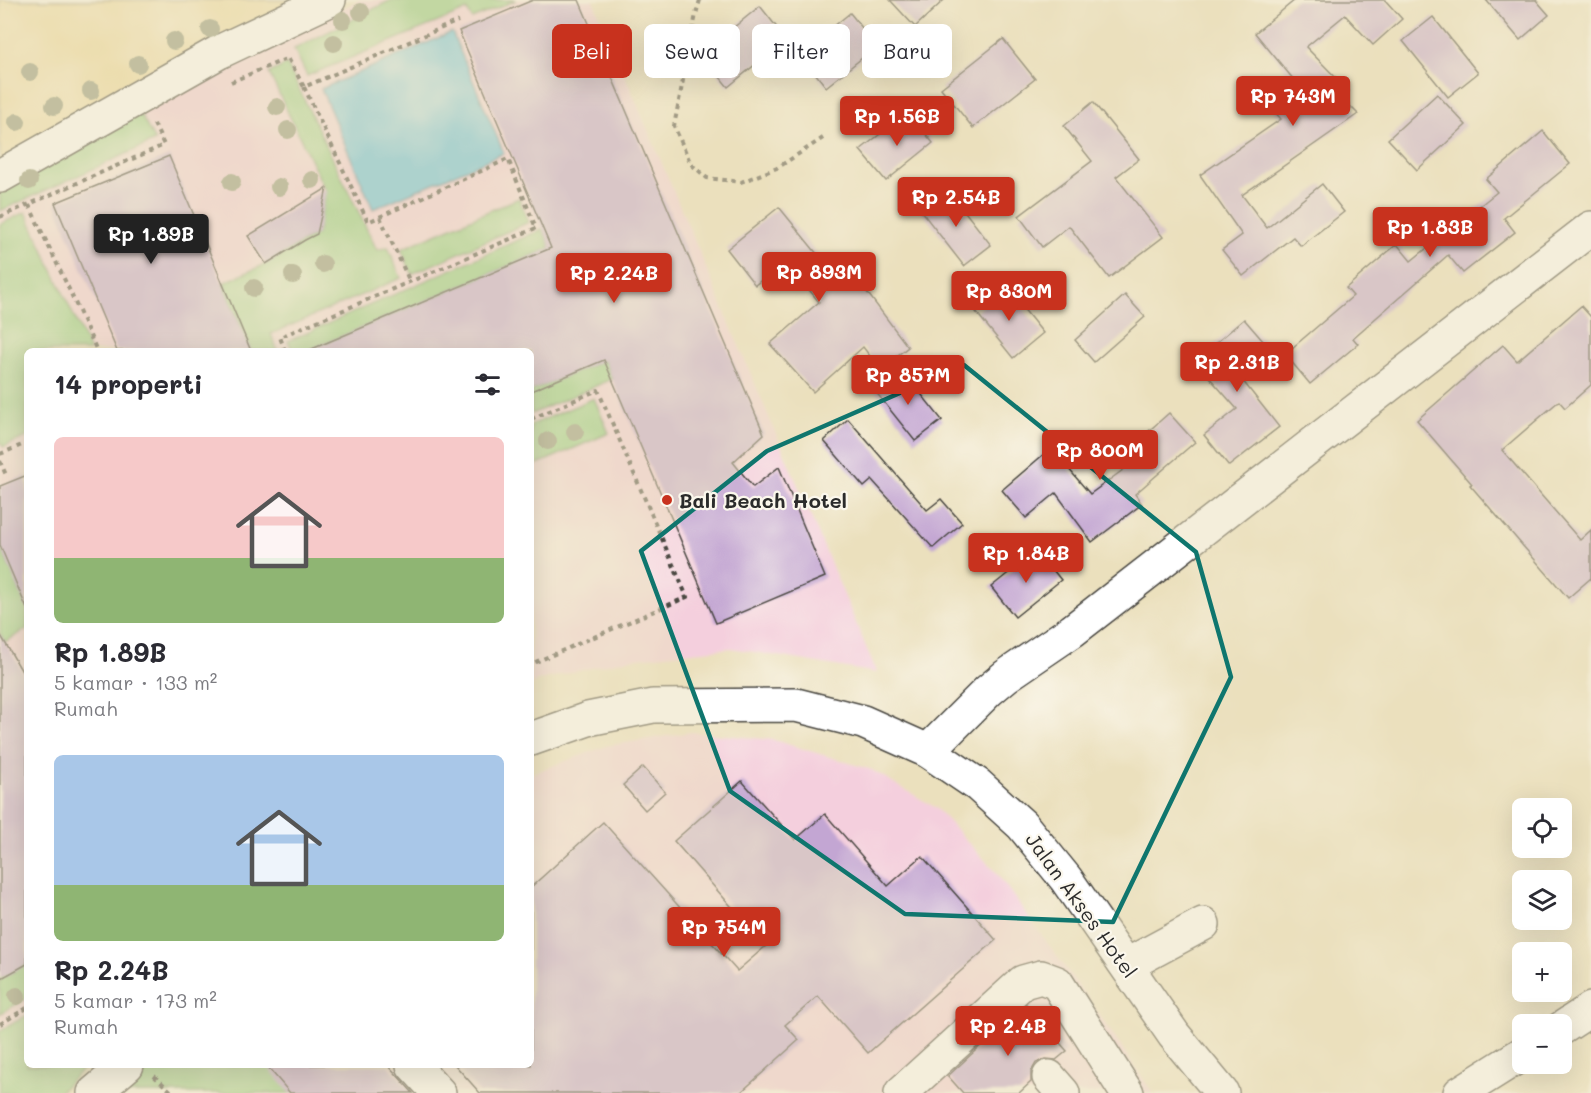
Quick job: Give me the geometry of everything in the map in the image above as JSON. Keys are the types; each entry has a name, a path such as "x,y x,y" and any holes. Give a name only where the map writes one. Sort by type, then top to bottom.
{"street":[{"path":"0,176 219,52 329,0"},
{"path":"928,751 1006,676 1072,631 1591,228"},
{"name":"Jalan Akses Hotel","path":"534,738 588,719 653,706 796,705 864,722 928,751 978,785 1022,825 1066,879 1174,1035 1222,1093"},
{"path":"1127,965 1203,924"},
{"path":"901,1093 1023,982 1041,977 1056,984 1127,1093"},
{"path":"1572,1021 1591,1009"},
{"path":"1460,1093 1512,1060"},
{"path":"416,1068 439,1093"},
{"path":"94,1093 139,1069"}],"path":[{"path":"700,0 674,126 691,164 707,178 741,182 777,168 823,138"},
{"path":"304,87 458,21"},
{"path":"222,86 288,58 368,222 508,159 536,228 280,337 284,348"},
{"path":"0,217 164,145 152,119"},
{"path":"28,205 95,348"},
{"path":"380,217 410,282"},
{"path":"534,418 598,390 687,597 534,663"},
{"path":"0,453 24,443"},
{"path":"0,461 6,475"},
{"path":"0,1024 24,1010"},
{"path":"139,1069 173,1093"}],"highlighted area":[{"path":"964,365 1196,552 1231,677 1113,922 905,914 730,791 641,551 767,451"}],"shaded area":[{"name":"Bali Beach Hotel","path":"360,0 593,0 603,24 552,24 552,78 626,78 877,673 731,648 629,659 534,683 534,348 24,348 24,1068 0,1093 0,190 232,62"},
{"path":"691,732 774,740 872,770 936,808 995,871 1153,1093 156,1093 184,1068 534,1068 534,773 607,746"}],"green space":[{"path":"391,0 516,0 472,19 467,10 307,76 294,49"},
{"path":"287,64 377,250 388,247 401,278 271,334 277,348 250,348 223,283 266,264 317,234 326,192 269,73"},
{"path":"137,108 155,141 0,211 0,190"},
{"path":"519,198 529,222 412,274 401,249"},
{"path":"26,212 89,348 24,348 24,438 3,447 0,441 0,224"},
{"path":"543,229 551,248 314,348 292,348 288,341"},
{"path":"604,360 612,379 534,413 534,390"},
{"path":"594,398 609,433 534,466 534,424"},
{"path":"0,545 24,601 24,631 5,642 0,634"},
{"path":"24,966 24,1000 0,1014 0,979"},
{"path":"24,1017 24,1068 84,1068 58,1093 0,1093 0,1031"},
{"path":"146,1068 278,1068 299,1093 117,1093"}],"sand":[{"path":"0,0 329,0 0,176"}],"water":[{"path":"452,32 504,153 373,209 321,89"}],"building":[{"path":"533,0 579,0 589,24 552,24 552,78 612,78 764,434 733,462 753,487 779,467 825,577 716,623 604,360 534,390 534,348 314,348 551,248 459,31"},
{"path":"890,0 944,0 918,24 912,24"},
{"path":"1295,0 1385,0 1402,19 1373,45 1345,15 1306,47 1349,91 1342,98 1358,114 1242,195 1267,228 1322,184 1344,212 1301,246 1293,237 1243,276 1222,250 1242,235 1200,175 1281,119 1274,111 1299,86 1255,33"},
{"path":"1486,0 1536,0 1549,15 1520,40"},
{"path":"760,6 774,24 752,24 752,67 740,77 740,24 738,24"},
{"path":"850,13 862,28 862,58 850,68 850,24 837,24"},
{"path":"1433,17 1478,73 1448,97 1403,41"},
{"path":"1003,39 1035,79 973,128 941,88"},
{"path":"721,78 739,78 728,87"},
{"path":"819,78 837,78 826,87"},
{"path":"1437,94 1466,125 1417,170 1388,139"},
{"path":"1093,102 1139,159 1116,177 1163,237 1109,278 1069,226 1042,247 1019,216 1092,161 1064,126"},
{"path":"908,112 933,143 886,181 860,150"},
{"path":"1543,131 1570,164 1504,218 1515,232 1463,273 1448,255 1353,338 1358,344 1310,384 1285,354 1353,296 1346,288 1397,244 1411,261 1497,192 1486,179"},
{"path":"169,156 250,348 116,348 55,203"},
{"path":"327,188 317,234 266,264 248,236"},
{"path":"948,190 991,245 964,266 921,211"},
{"path":"779,207 831,271 850,256 871,281 863,287 908,347 880,369 863,347 813,392 770,344 819,302 786,261 755,285 727,249"},
{"path":"1006,287 1043,333 1013,358 976,312"},
{"path":"1125,295 1145,317 1094,362 1075,340"},
{"path":"1581,306 1591,317 1591,385 1565,408 1559,401 1502,450 1580,540 1591,530 1591,578 1568,598 1417,420 1503,345 1517,361"},
{"path":"1244,319 1270,349 1239,376 1279,427 1229,466 1204,435 1237,409 1195,361"},
{"path":"902,370 942,420 915,441 875,391"},
{"path":"1169,413 1195,442 1135,494 1142,504 1092,542 1056,493 1026,518 1002,490 1051,448 1090,494 1134,462 1125,452"},
{"path":"848,419 927,510 941,499 962,523 933,548 872,480 864,487 824,441"},
{"path":"24,476 24,602 0,545 0,486"},
{"path":"1037,550 1061,580 1015,617 991,587"},
{"path":"0,634 24,675 24,966 0,979"},
{"path":"643,767 665,792 645,810 623,785"},
{"path":"742,781 795,840 825,814 888,886 922,856 996,940 868,1053 818,996 785,1025 799,1040 740,1093 480,1093 458,1068 534,1068 534,884 603,822 737,971 766,946 674,841"},
{"path":"1026,1004 1067,1051 1056,1060 1046,1059 1036,1063 1031,1072 1031,1082 1019,1093 963,1093 948,1076"},
{"path":"269,1068 391,1068 413,1093 290,1093"}],"place":[{"name":"Bali Beach Hotel","path":"667,500"}]}
